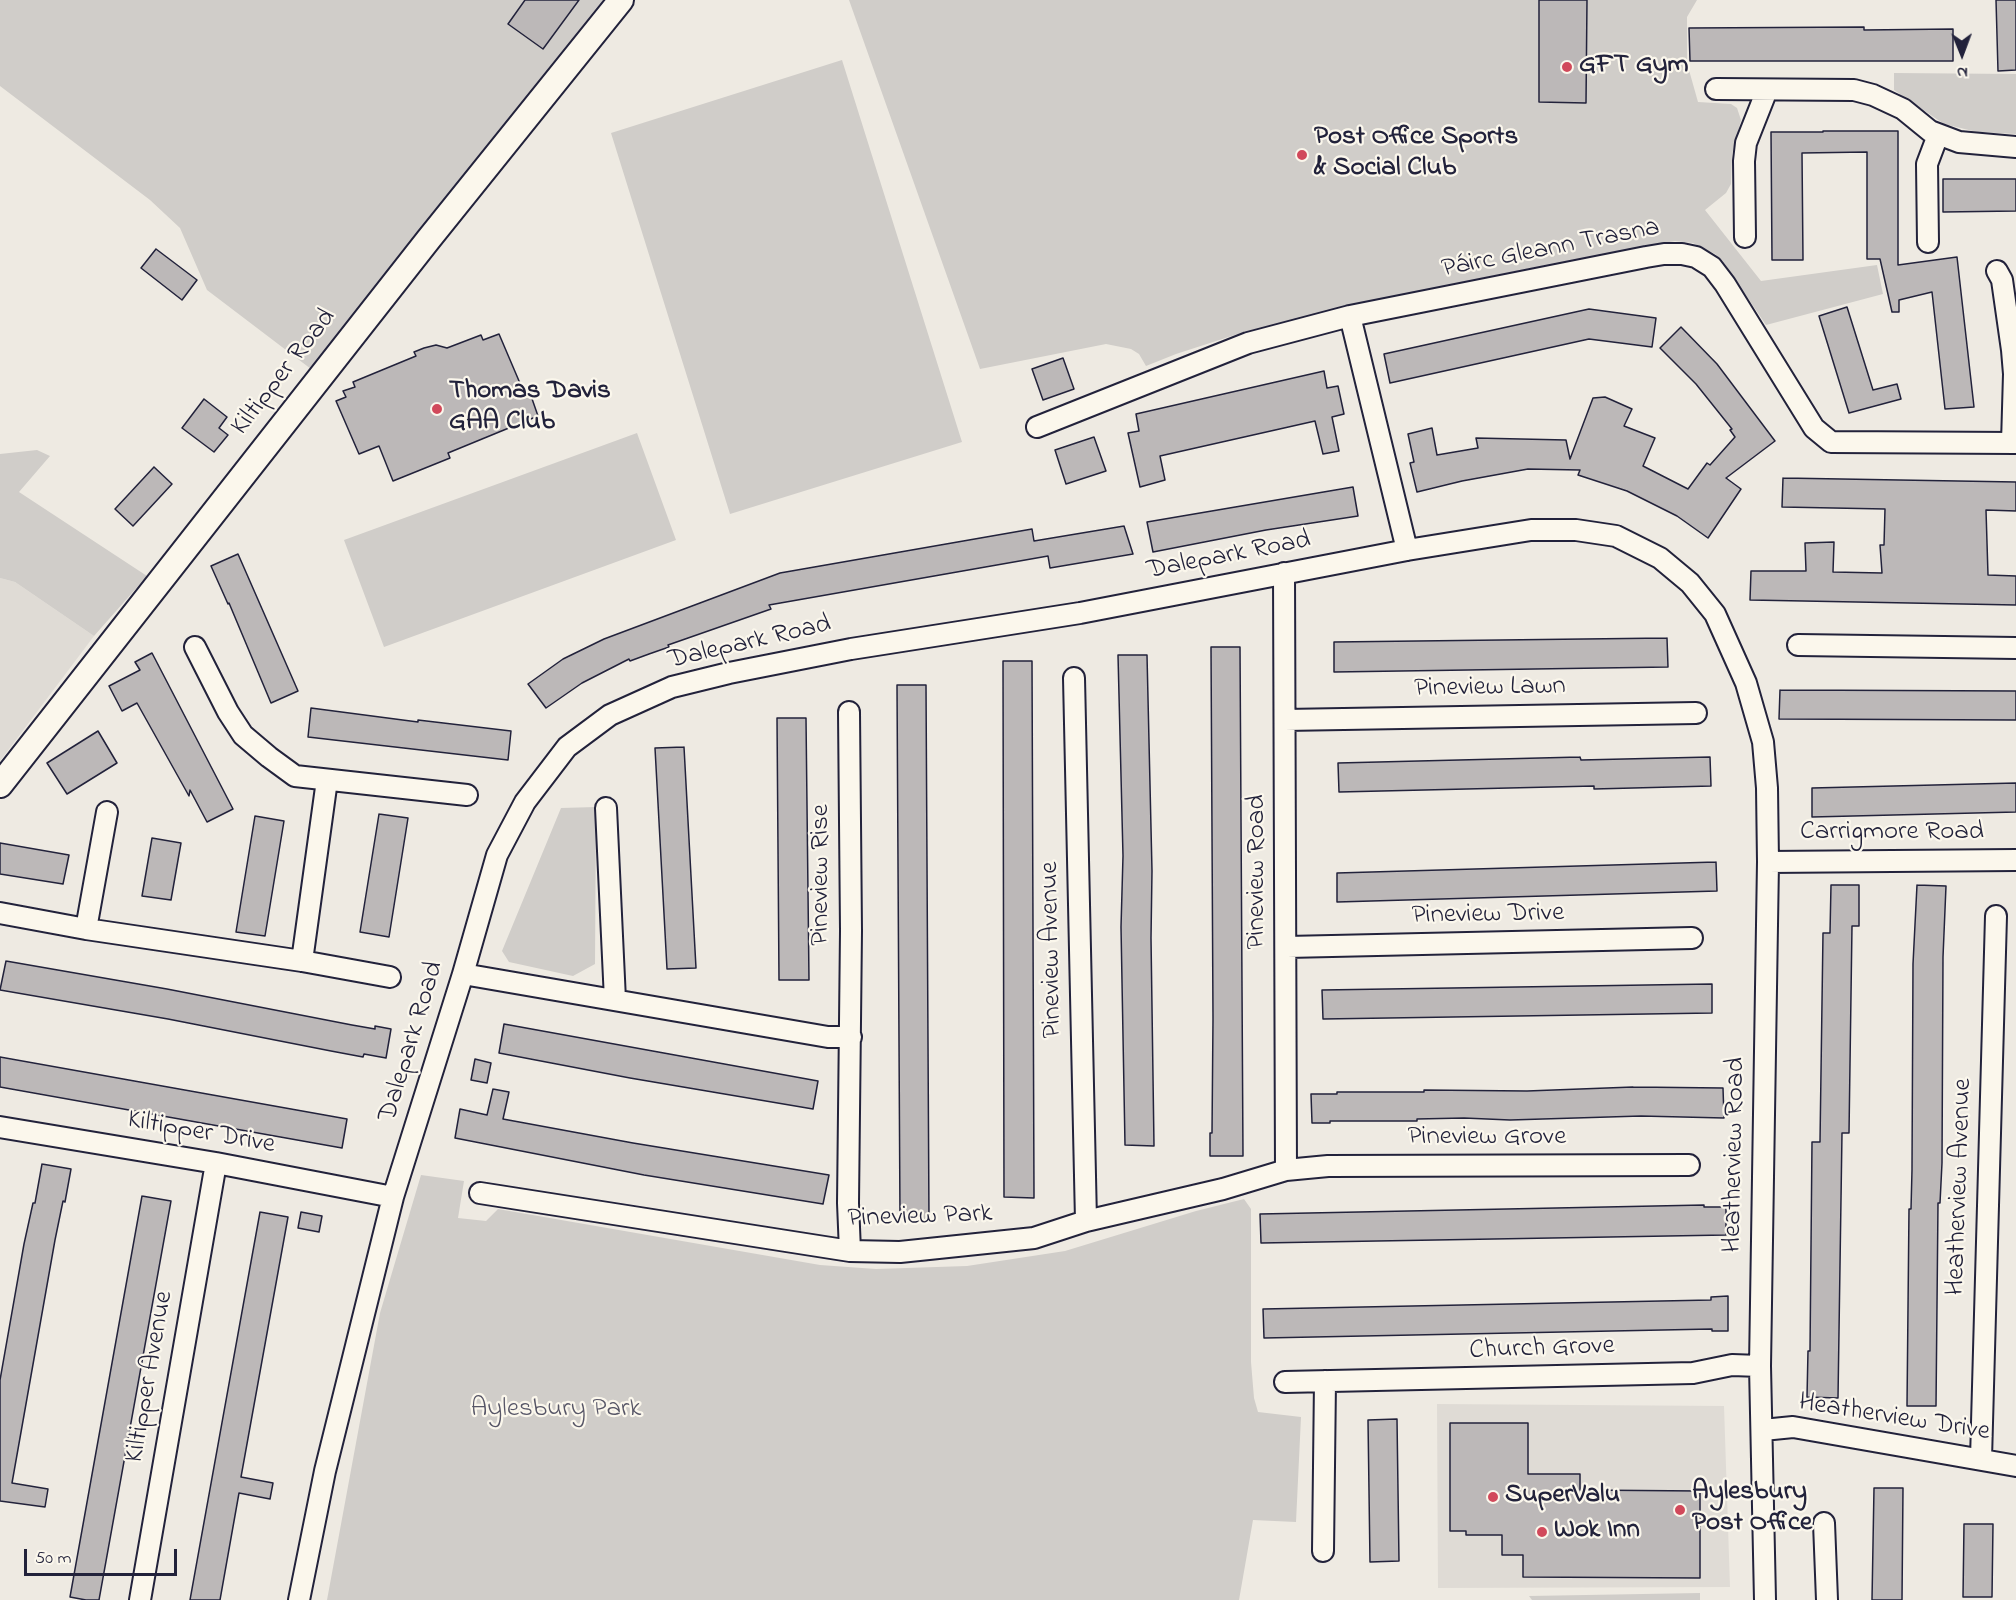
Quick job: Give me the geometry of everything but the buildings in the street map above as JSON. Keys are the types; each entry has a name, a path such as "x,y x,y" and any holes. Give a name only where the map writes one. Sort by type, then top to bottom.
{"street":[{"name":"Kiltipper Road","path":"0,786 421,248 621,0"},
{"path":"1716,89 1854,90 1873,95 1903,109 1938,135 1959,142 2016,147"},
{"path":"1745,237 1744,161 1752,125 1767,90"},
{"path":"1928,242 1927,164 1938,135"},
{"name":"Páirc Gleann Trasna","path":"1037,427 1236,346 1350,316 1664,254 1682,254 1696,257 1712,267 1725,284 1814,429 1831,441 2014,443"},
{"path":"1997,271 2003,288 2013,362 2014,443"},
{"path":"1350,316 1407,550"},
{"name":"Dalepark Road","path":"299,1600 325,1471 393,1197 463,974 497,855 510,827 544,776 567,747 610,715 672,687 729,673 851,649 1080,613 1407,550 1531,530 1576,530 1616,536 1660,558 1690,583 1715,614 1746,683 1755,713"},
{"name":"Pineview Road","path":"1284,573 1286,1170"},
{"path":"1798,645 2016,648"},
{"path":"195,647 228,712 243,735 295,776 467,795"},
{"name":"Pineview Avenue","path":"1074,678 1086,1221"},
{"name":"Pineview Rise","path":"849,712 851,1037 848,1203 850,1251"},
{"name":"Pineview Lawn","path":"1285,720 1696,713"},
{"name":"Heatherview Road","path":"1755,713 1763,742 1767,788 1768,862 1760,1366 1765,1600"},
{"path":"302,961 327,780"},
{"path":"606,808 615,1000"},
{"path":"86,929 107,812"},
{"name":"Carrigmore Road","path":"1768,862 2016,860"},
{"path":"0,914 390,977"},
{"name":"Heatherview Avenue","path":"1981,1460 1996,916"},
{"name":"Pineview Drive","path":"1287,947 1692,938"},
{"path":"463,974 828,1037 851,1037"},
{"name":"Kiltipper Drive","path":"0,1127 216,1163 393,1197"},
{"name":"Kiltipper Avenue","path":"140,1600 216,1163"},
{"name":"Pineview Grove","path":"1286,1170 1328,1166 1689,1165"},
{"name":"Pineview Park","path":"480,1193 850,1251 900,1251 1034,1238 1086,1221 1223,1188 1286,1170"},
{"name":"Church Grove","path":"1286,1382 1693,1373 1732,1365 1760,1366"},
{"path":"1323,1551 1325,1381"},
{"name":"Heatherview Drive","path":"1762,1430 1793,1427 2016,1466"},
{"path":"1824,1523 1827,1600"}],"shaded area":[{"path":"0,578 15,582 94,636 0,761"},
{"path":"1437,1404 1724,1406 1730,1587 1438,1588"}],"green space":[{"path":"0,0 606,0 311,369 207,290 180,228 150,200 0,86"},
{"name":"Post Office Sports & Social Club","path":"849,0 1697,0 1687,17 1687,63 1698,102 1731,104 1737,108 1741,120 1732,154 1731,184 1726,193 1705,210 1761,281 1877,265 1883,294 1766,325 1722,260 1693,243 1675,241 1511,272 1247,331 1146,366 1139,354 1131,349 1106,344 980,369"},
{"path":"842,60 962,442 730,514 611,133"},
{"path":"1894,73 2016,74 2016,134 1977,132 1944,124 1894,90"},
{"path":"637,433 676,540 384,647 344,540"},
{"path":"37,450 50,456 19,492 147,576 94,636 15,582 0,578 0,454"},
{"path":"596,807 595,964 573,976 509,962 502,951 561,808"},
{"name":"Aylesbury Park","path":"421,1175 464,1181 458,1218 486,1221 498,1209 820,1265 876,1269 967,1266 1065,1251 1196,1211 1244,1199 1251,1209 1251,1362 1254,1398 1258,1412 1301,1417 1296,1522 1253,1520 1239,1600 327,1600 380,1313"},
{"path":"1700,1593 1700,1600 1532,1600 1529,1596"}],"place":[{"name":"GFT Gym","path":"1567,67"},
{"name":"Post Office Sports & Social Club","path":"1302,155"},
{"name":"Thomas Davis GAA Club","path":"437,409"},
{"name":"SuperValu","path":"1493,1497"},
{"name":"Aylesbury Post Office","path":"1680,1510"},
{"name":"Wok Inn","path":"1542,1532"}]}
